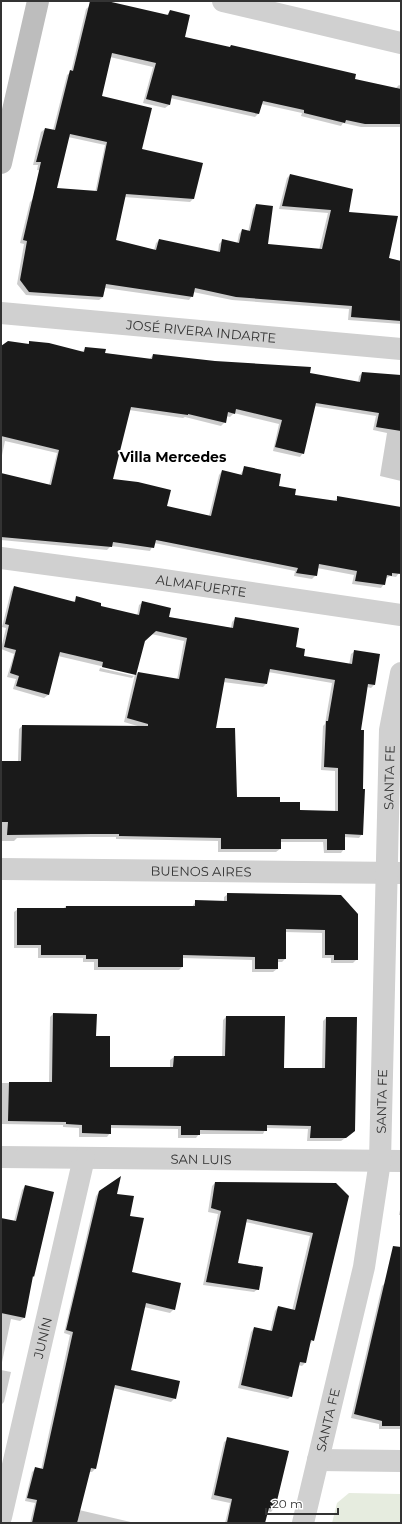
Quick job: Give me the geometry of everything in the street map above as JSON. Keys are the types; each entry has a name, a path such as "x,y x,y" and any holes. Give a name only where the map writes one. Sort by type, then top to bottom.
{"main road":[{"path":"1,163 38,1"}],"street":[{"path":"223,1 401,43"},
{"name":"JOSÉ RIVERA INDARTE","path":"1,313 401,349"},
{"name":"ALMAFUERTE","path":"1,558 150,578 401,615"},
{"name":"SANTA FE","path":"303,1523 391,1161 394,873 390,730 401,673"},
{"name":"BUENOS AIRES","path":"1,869 394,873"},
{"name":"SAN LUIS","path":"1,1157 391,1161"},
{"name":"JUNÍN","path":"1,1517 84,1158"},
{"path":"318,1460 401,1461"}],"shaded area":[{"path":"349,1493 401,1494 401,1523 332,1523 337,1503"}],"building":[{"path":"90,1 107,1 168,15 170,10 190,15 185,37 230,47 231,45 356,74 355,79 401,89 401,124 365,124 346,120 345,123 304,113 304,110 263,101 259,114 172,95 170,105 146,99 156,63 112,53 102,96 152,108 142,149 203,163 194,199 126,194 116,240 156,250 159,239 220,252 222,239 239,243 242,229 250,231 256,204 273,206 268,244 322,249 331,210 282,206 290,174 353,189 349,212 398,216 389,258 401,261 401,321 351,317 352,306 236,297 195,288 193,297 106,284 103,297 29,292 20,280 27,241 23,240 41,162 36,162 45,128 55,130 70,70 73,71","holes":["70,134 107,142 97,191 57,188"]},
{"path":"8,341 29,344 29,341 49,343 84,352 85,347 106,349 105,353 152,359 153,354 215,361 311,367 310,373 360,382 362,372 401,375 401,431 376,427 379,413 316,403 304,454 275,447 282,420 236,409 235,414 228,412 226,423 188,414 131,407 113,479 138,482 171,490 167,506 211,516 222,470 242,475 244,466 281,474 279,486 296,489 295,495 337,501 337,496 401,507 401,574 392,573 392,576 387,575 385,585 355,581 357,571 319,564 317,576 296,573 298,568 156,540 154,548 113,542 112,547 1,537 1,473 51,485 59,450 1,436 1,346"},
{"path":"14,586 75,602 76,596 101,603 101,606 139,615 142,601 171,608 169,617 233,628 235,617 299,628 296,647 305,649 304,656 352,664 354,650 380,654 375,685 368,684 361,730 364,730 363,789 365,789 363,835 345,834 345,850 327,850 327,839 281,839 281,849 221,849 221,838 119,836 119,834 7,835 8,822 1,822 2,761 21,761 22,725 148,726 148,724 127,718 138,672 179,679 187,638 156,631 145,641 136,675 102,667 103,662 60,652 49,695 16,686 19,676 10,673 16,650 4,647 9,625 5,624","holes":["270,669 335,680 328,721 326,721 324,767 338,768 338,811 300,810 300,802 280,802 280,797 237,797 235,728 216,728 225,678 267,684"]},
{"path":"227,893 341,895 358,914 358,960 334,960 334,955 325,955 325,930 286,929 286,959 278,959 278,969 255,969 255,957 183,955 183,967 98,967 98,959 86,959 86,955 41,955 41,945 17,945 17,908 66,908 66,906 195,906 195,900 227,901"},
{"path":"53,1013 97,1014 96,1036 110,1036 110,1067 173,1067 174,1056 225,1056 226,1016 285,1016 284,1068 325,1068 326,1017 357,1017 355,1131 346,1138 310,1138 311,1126 267,1125 267,1131 200,1130 200,1135 181,1135 181,1126 111,1125 111,1134 82,1133 82,1125 66,1124 66,1122 8,1121 9,1082 52,1082"},
{"path":"121,1176 117,1194 134,1196 130,1216 144,1218 132,1272 181,1283 175,1310 146,1303 131,1370 180,1381 176,1399 115,1385 96,1469 91,1468 77,1523 32,1523 37,1500 27,1498 35,1467 43,1469 73,1332 66,1330 99,1191"},
{"path":"215,1182 336,1183 349,1196 314,1341 311,1340 306,1363 300,1362 292,1397 241,1385 254,1327 272,1331 278,1306 295,1310 313,1233 247,1219 238,1263 263,1267 259,1290 206,1282 221,1211 211,1208"},
{"path":"25,1185 54,1192 34,1277 33,1276 25,1318 1,1313 1,1218 16,1221"},
{"path":"393,1246 401,1247 401,1426 382,1426 382,1421 354,1414"},
{"path":"227,1437 289,1451 275,1509 269,1508 265,1523 227,1523 232,1499 214,1495"}],"district":[{"name":"Villa Mercedes","path":"173,457"}]}
